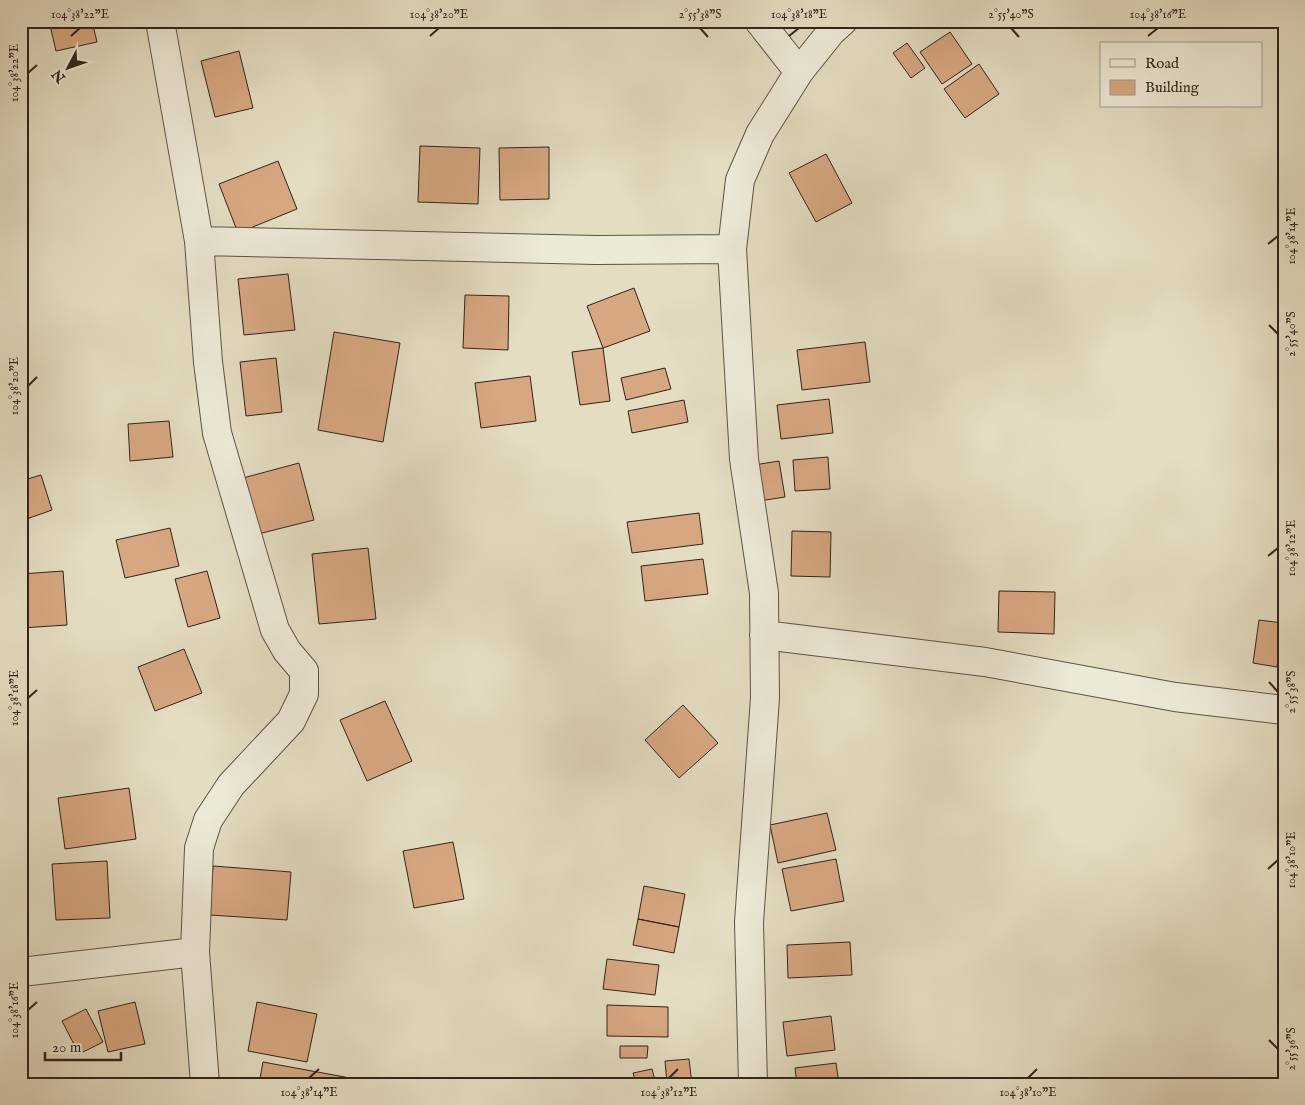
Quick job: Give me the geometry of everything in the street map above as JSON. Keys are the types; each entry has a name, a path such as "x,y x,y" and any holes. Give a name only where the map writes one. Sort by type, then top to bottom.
{"street":[{"path":"160,21 199,241 208,362 218,433 275,630 287,651 304,671 304,694 291,721 231,785 208,820 199,848 195,952 205,1084"},
{"path":"758,21 799,72"},
{"path":"753,1084 749,922 765,698 764,593 744,459 732,249 740,180 760,134 799,72 842,21"},
{"path":"199,241 596,250 732,249"},
{"path":"764,635 985,662 1175,697 1284,710"},
{"path":"21,972 195,952"}],"building":[{"path":"49,21 92,21 97,42 56,51"},
{"path":"950,32 972,64 942,84 920,52"},
{"path":"907,43 925,68 911,78 893,53"},
{"path":"239,51 253,108 215,117 201,61"},
{"path":"979,64 999,94 965,118 944,89"},
{"path":"420,146 480,148 478,204 418,202"},
{"path":"549,147 549,199 500,200 499,148"},
{"path":"826,154 852,203 816,222 789,173"},
{"path":"278,161 297,209 238,233 219,184"},
{"path":"288,274 295,330 244,335 238,279"},
{"path":"634,288 650,331 603,348 587,306"},
{"path":"465,295 509,296 508,350 463,348"},
{"path":"334,332 400,343 383,442 318,430"},
{"path":"865,342 870,382 802,390 797,350"},
{"path":"603,348 610,401 580,405 572,352"},
{"path":"276,358 282,412 246,416 240,362"},
{"path":"665,368 671,389 626,400 621,378"},
{"path":"530,376 536,421 481,428 475,383"},
{"path":"829,399 833,433 781,439 777,405"},
{"path":"684,400 688,422 632,433 628,411"},
{"path":"169,421 173,457 130,461 128,424"},
{"path":"828,457 830,489 795,491 793,460"},
{"path":"779,461 785,497 753,502 748,466"},
{"path":"299,463 314,520 258,534 243,478"},
{"path":"41,475 52,510 21,521 21,481"},
{"path":"699,513 703,544 632,553 627,522"},
{"path":"170,528 179,566 125,578 116,540"},
{"path":"792,531 831,532 830,577 791,576"},
{"path":"368,548 376,619 319,624 312,554"},
{"path":"703,559 708,594 645,601 641,566"},
{"path":"63,571 67,625 21,628 21,574"},
{"path":"207,571 220,618 188,627 175,579"},
{"path":"999,591 1055,592 1054,634 998,632"},
{"path":"1259,620 1283,623 1277,667 1253,663"},
{"path":"184,649 202,693 155,711 138,667"},
{"path":"385,701 412,761 367,781 340,720"},
{"path":"683,705 718,743 679,778 645,740"},
{"path":"129,788 136,839 65,849 58,798"},
{"path":"827,813 836,850 778,863 770,825"},
{"path":"453,842 464,899 414,908 403,851"},
{"path":"836,859 844,901 791,911 782,869"},
{"path":"107,861 110,918 56,920 52,864"},
{"path":"213,866 291,872 287,920 210,915"},
{"path":"644,886 685,894 679,927 638,919"},
{"path":"638,919 679,927 674,953 633,945"},
{"path":"850,942 852,975 788,978 787,945"},
{"path":"607,959 659,965 655,995 603,989"},
{"path":"135,1002 145,1044 108,1052 98,1011"},
{"path":"257,1002 317,1014 307,1062 248,1051"},
{"path":"607,1005 668,1007 668,1037 607,1036"},
{"path":"86,1009 103,1042 79,1054 62,1021"},
{"path":"831,1016 835,1050 787,1056 783,1022"},
{"path":"620,1046 648,1046 647,1058 620,1058"},
{"path":"689,1059 692,1084 667,1084 665,1061"},
{"path":"263,1062 383,1084 259,1084"},
{"path":"836,1063 839,1084 797,1084 795,1068"},
{"path":"652,1069 656,1084 636,1084 633,1073"}]}
